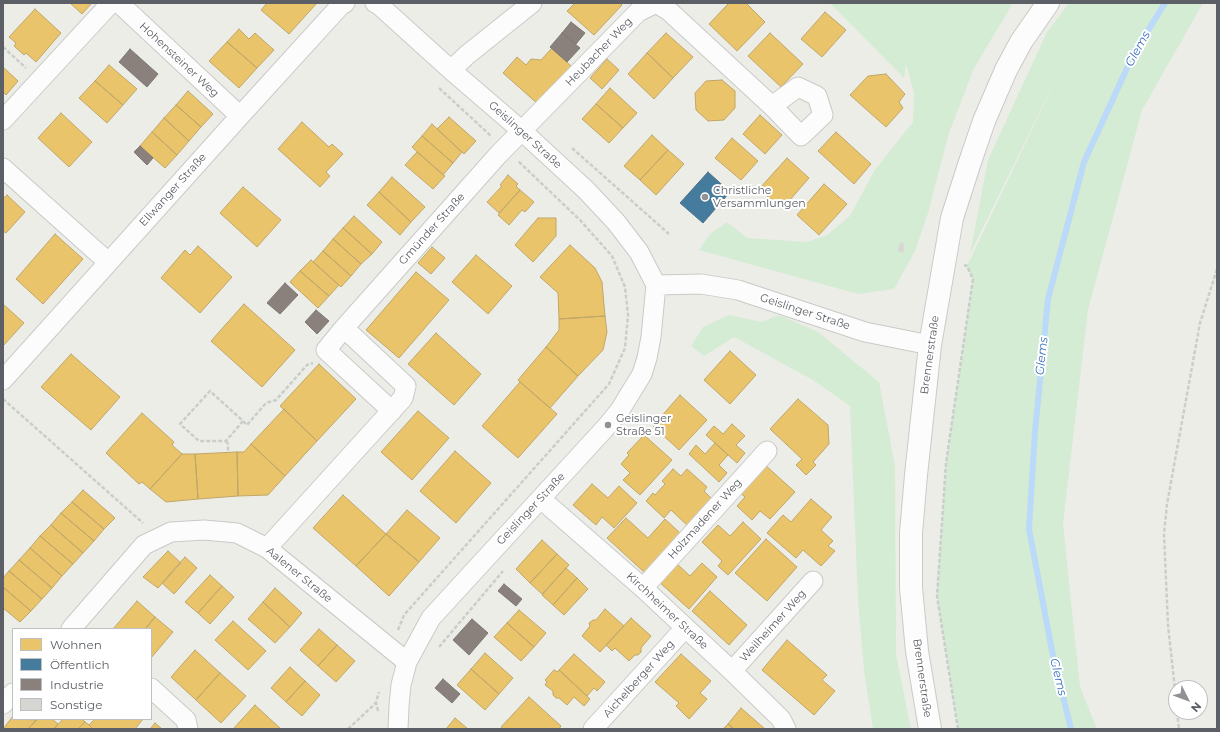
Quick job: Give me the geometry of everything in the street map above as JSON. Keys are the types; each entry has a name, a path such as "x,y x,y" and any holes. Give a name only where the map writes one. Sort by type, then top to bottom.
{"main road":[{"name":"Brennerstraße","path":"930,729 917,651 911,588 911,532 930,345 952,218 984,121 1006,70 1021,42 1048,3"}],"street":[{"path":"3,120 111,3"},
{"name":"Hohensteiner Weg","path":"119,3 240,116"},
{"name":"Ellwanger Straße","path":"3,380 240,116 341,5 345,3"},
{"name":"Geislinger Straße","path":"375,3 378,4 586,190 616,222 639,252 656,285 651,337 642,374 620,410 541,499 527,512 431,618 407,662 401,685 398,729"},
{"path":"451,70 467,55 532,3"},
{"name":"Heubacher Weg","path":"522,132 638,12 656,3 669,11 772,106"},
{"name":"Gmünder Straße","path":"326,350 498,155 522,132"},
{"path":"3,168 108,262"},
{"name":"Geislinger Straße","path":"656,285 701,284 738,290 865,332 930,345"},
{"path":"267,548 404,398 406,386 344,328"},
{"path":"326,350 392,411"},
{"name":"Holzmadener Weg","path":"643,588 767,451"},
{"name":"Kirchheimer Straße","path":"541,499 643,588 732,671 781,719 786,729"},
{"name":"Aalener Straße","path":"78,626 121,570 144,545 172,532 204,530 237,533 267,548 407,662"},
{"name":"Weilheimer Weg","path":"732,671 813,581"},
{"name":"Aichelberger Weg","path":"593,729 685,628"},
{"path":"152,689 186,720 188,729"},
{"path":"3,704 12,694"}],"path":[{"path":"3,47 40,80"},
{"path":"436,85 494,139"},
{"path":"390,649 404,615 609,384 625,348 628,315 626,287 612,256 580,220 517,160"},
{"path":"945,259 967,266 973,279 946,463 937,596 958,729"},
{"path":"1174,680 1168,625 1164,534 1167,504 1200,323 1217,269"},
{"path":"243,421 226,441 199,442 180,424 210,391 247,424 266,403 276,400 307,366 315,362 326,350"},
{"path":"3,399 144,525 172,532"},
{"path":"226,441 228,444 228,451"},
{"path":"436,653 439,646 504,570"},
{"path":"378,715 376,702 380,687"},
{"path":"376,702 399,706"},
{"path":"348,729 376,702"}],"green space":[{"path":"830,3 1013,3 974,68 949,133 928,213 915,251 894,289 858,294 699,250 710,234 727,222 747,238 807,242 827,235 850,216 874,171 913,122 914,93 906,64 904,78"},
{"path":"1069,3 1203,3 1142,110 1088,310 1063,524 1080,687 1097,729 958,729 937,596 946,463 973,279 967,266 1066,58 970,254 988,160 1047,32"},
{"path":"729,315 762,322 779,315 818,332 879,382 895,466 896,654 911,729 873,729 864,670 858,600 850,406 813,380 734,337 704,356 691,346 703,327"}],"building: Wohnen":[{"path":"70,3 92,3 82,14"},
{"path":"267,3 317,3 289,34 261,10"},
{"path":"575,3 620,3 622,5 594,35 567,11"},
{"path":"729,3 746,3 765,22 737,51 709,24"},
{"path":"35,9 61,33 36,62 26,53 24,55 14,46 16,43 9,37"},
{"path":"825,12 846,30 822,57 801,39"},
{"path":"239,29 249,39 255,33 274,50 257,68 227,42"},
{"path":"666,33 693,57 673,78 647,53"},
{"path":"770,33 803,64 781,87 748,56"},
{"path":"227,42 257,68 239,88 209,61"},
{"path":"552,48 573,68 539,105 503,73 517,57 526,65 531,59 541,60"},
{"path":"647,53 673,78 654,99 628,74"},
{"path":"607,59 619,70 602,89 590,78"},
{"path":"109,65 137,89 123,105 95,81"},
{"path":"3,67 18,81 6,95 3,92"},
{"path":"886,74 905,94 899,102 903,108 886,127 850,95 868,76"},
{"path":"722,80 735,91 735,108 724,120 708,121 696,110 695,93 706,81"},
{"path":"95,81 123,105 107,123 79,98"},
{"path":"610,88 637,113 623,128 596,104"},
{"path":"188,91 213,114 201,127 176,105"},
{"path":"596,104 623,128 609,143 582,119"},
{"path":"176,105 201,127 189,141 164,118"},
{"path":"61,113 92,142 69,167 38,138"},
{"path":"760,115 782,135 765,154 743,134"},
{"path":"449,117 476,141 464,154 437,129"},
{"path":"164,118 189,141 177,155 152,132"},
{"path":"302,122 329,147 332,144 343,154 326,172 330,176 320,187 278,149"},
{"path":"432,124 462,152 453,163 422,136"},
{"path":"152,132 177,155 165,168 140,146"},
{"path":"836,132 871,164 854,184 818,151"},
{"path":"652,135 668,150 640,180 624,166"},
{"path":"422,136 453,163 443,175 412,147"},
{"path":"732,138 758,161 741,180 715,158"},
{"path":"668,150 684,164 656,195 640,180"},
{"path":"417,152 445,176 433,189 405,165"},
{"path":"787,158 809,178 782,209 759,189"},
{"path":"508,175 518,184 516,186 520,190 499,213 487,202 502,186 500,185"},
{"path":"392,177 425,207 411,222 379,192"},
{"path":"824,184 847,204 819,235 797,215"},
{"path":"243,187 281,220 257,247 220,213"},
{"path":"520,190 534,202 525,212 522,210 509,225 498,215"},
{"path":"379,192 411,222 400,235 367,205"},
{"path":"7,195 25,212 6,233 3,231 3,199"},
{"path":"354,216 382,242 372,254 343,228"},
{"path":"538,218 556,218 556,236 533,262 515,245"},
{"path":"343,228 372,254 361,264 333,239"},
{"path":"55,234 83,259 43,304 16,279"},
{"path":"333,239 361,264 351,276 323,251"},
{"path":"570,245 595,268 602,282 605,316 559,319 558,293 540,277"},
{"path":"198,246 232,277 200,313 161,278 185,250 190,255"},
{"path":"432,247 445,258 431,274 418,263"},
{"path":"323,251 351,276 341,287 313,262"},
{"path":"476,255 512,286 488,314 452,282"},
{"path":"311,260 339,285 329,296 300,271"},
{"path":"300,271 329,296 318,308 290,282"},
{"path":"416,272 449,300 399,358 366,330"},
{"path":"3,304 24,323 3,346"},
{"path":"244,304 295,350 262,387 211,341"},
{"path":"605,316 607,332 603,350 578,376 546,347 559,330 559,319"},
{"path":"436,333 481,374 454,405 408,364"},
{"path":"546,347 578,376 550,408 518,380"},
{"path":"730,351 756,375 730,404 704,380"},
{"path":"71,354 120,397 91,430 41,387"},
{"path":"319,364 356,399 317,441 280,406"},
{"path":"520,382 557,414 518,458 482,426"},
{"path":"680,395 707,420 679,450 653,426"},
{"path":"798,399 828,425 829,444 813,462 816,465 806,475 796,465 802,459 770,429"},
{"path":"284,409 317,441 285,476 251,444"},
{"path":"418,411 449,438 412,480 381,452"},
{"path":"142,413 174,442 172,445 182,454 150,489 142,482 139,484 106,453"},
{"path":"732,424 745,436 736,445 745,453 737,463 706,435 714,426 723,434"},
{"path":"644,435 672,460 640,495 623,480 630,473 621,464 629,455 627,453"},
{"path":"715,443 728,455 719,465 727,473 719,482 689,454 696,445 705,454"},
{"path":"251,444 285,476 268,495 238,496 237,452 244,452"},
{"path":"455,451 491,483 456,523 420,491"},
{"path":"237,452 238,496 198,499 195,454"},
{"path":"182,454 195,454 198,499 166,502 150,489"},
{"path":"764,464 795,492 770,519 760,511 752,520 737,506 745,497 739,492"},
{"path":"673,469 681,476 687,469 707,487 704,491 713,500 689,527 671,510 664,518 646,501 653,493 655,495 665,484 662,481"},
{"path":"592,484 608,498 619,486 637,503 614,528 602,517 596,525 573,505"},
{"path":"83,490 115,518 104,529 72,502"},
{"path":"343,495 386,534 356,566 313,528"},
{"path":"811,499 832,517 821,530 833,541 828,546 835,551 821,566 803,550 796,558 767,533 783,515 791,522"},
{"path":"72,502 104,529 94,541 61,513"},
{"path":"407,510 440,538 419,562 386,534"},
{"path":"61,513 94,541 83,553 51,525"},
{"path":"626,518 648,538 665,519 681,534 645,573 607,538"},
{"path":"743,522 761,539 728,575 718,566 722,561 702,542 718,525 730,536"},
{"path":"51,525 83,553 73,564 40,536"},
{"path":"386,534 419,562 389,596 356,566"},
{"path":"40,536 73,564 62,576 30,548"},
{"path":"766,539 797,567 767,601 735,573"},
{"path":"542,540 557,554 530,583 516,569"},
{"path":"30,548 62,576 52,588 19,560"},
{"path":"168,551 181,563 158,588 143,577"},
{"path":"557,554 569,565 542,594 530,583"},
{"path":"185,557 197,568 174,594 162,583"},
{"path":"19,560 52,588 42,599 9,571"},
{"path":"675,562 690,576 702,563 717,577 689,609 658,581"},
{"path":"566,568 577,578 553,605 542,595"},
{"path":"9,571 42,599 31,611 3,587 3,578"},
{"path":"210,575 222,586 198,613 185,602"},
{"path":"577,578 588,589 564,615 553,605"},
{"path":"222,586 234,597 210,624 198,613"},
{"path":"3,587 31,611 20,622 3,608"},
{"path":"275,588 302,613 290,627 263,602"},
{"path":"710,591 747,625 729,645 692,611"},
{"path":"137,601 155,617 146,628 114,628"},
{"path":"263,602 290,627 275,643 248,619"},
{"path":"605,609 624,626 600,652 582,636 590,626 589,623 596,620"},
{"path":"519,610 546,633 534,647 507,623"},
{"path":"155,617 173,632 152,657 152,628 146,628"},
{"path":"631,618 651,636 641,648 641,652 629,661 615,648 612,651 606,645"},
{"path":"233,621 266,651 248,670 215,640"},
{"path":"507,623 534,647 521,661 494,637"},
{"path":"319,629 337,645 318,666 300,650"},
{"path":"787,640 827,675 822,680 835,691 814,715 762,670"},
{"path":"337,645 355,661 336,682 318,666"},
{"path":"195,650 220,673 196,700 171,677"},
{"path":"485,653 513,678 499,694 471,669"},
{"path":"574,654 605,682 597,691 594,688 587,696 559,670"},
{"path":"681,654 711,681 700,693 707,699 689,719 676,706 679,703 655,682"},
{"path":"290,667 305,681 286,702 271,688"},
{"path":"471,669 499,694 485,710 457,685"},
{"path":"554,670 558,672 559,670 590,699 584,706 574,697 567,705 553,695 553,691 545,685 547,682 545,680"},
{"path":"220,673 246,696 221,723 196,700"},
{"path":"305,681 320,695 302,716 286,702"},
{"path":"529,697 561,726 559,729 504,729 501,727"},
{"path":"255,705 281,729 233,729"},
{"path":"741,708 765,729 734,729 728,724"},
{"path":"12,717 12,720 37,720 28,729 3,729"},
{"path":"455,718 468,729 446,729"},
{"path":"36,720 53,720 58,724 54,729 28,729"},
{"path":"62,720 83,720 85,722 78,729 54,729"},
{"path":"94,720 142,720 135,729 93,729 89,725"},
{"path":"85,722 89,725 93,729 78,729"},
{"path":"155,723 162,729 150,729"},
{"path":"728,724 734,729 723,729"}],"building: Öffentlich":[{"name":"Christliche Versammlungen","path":"708,172 730,192 703,223 680,203"}],"building: Industrie":[{"path":"571,22 585,33 576,44 562,33"},
{"path":"562,33 580,48 567,62 550,47"},
{"path":"130,49 158,74 147,87 119,62"},
{"path":"140,146 153,158 147,165 134,152"},
{"path":"285,283 298,295 280,314 267,303"},
{"path":"316,310 329,321 317,334 305,322"},
{"path":"504,584 522,599 516,606 498,591"},
{"path":"472,619 488,633 469,655 453,640"},
{"path":"443,679 460,694 452,703 435,688"}],"building: Sonstige":[{"path":"900,243 904,244 903,252 898,251"}],"waterway":[{"name":"Glems","path":"1071,729 1053,656 1029,529 1035,431 1048,299 1084,162 1134,53 1165,3"}],"place":[{"name":"Christliche Versammlungen","path":"705,197"},
{"name":"Geislinger Straße 51","path":"608,425"}]}
